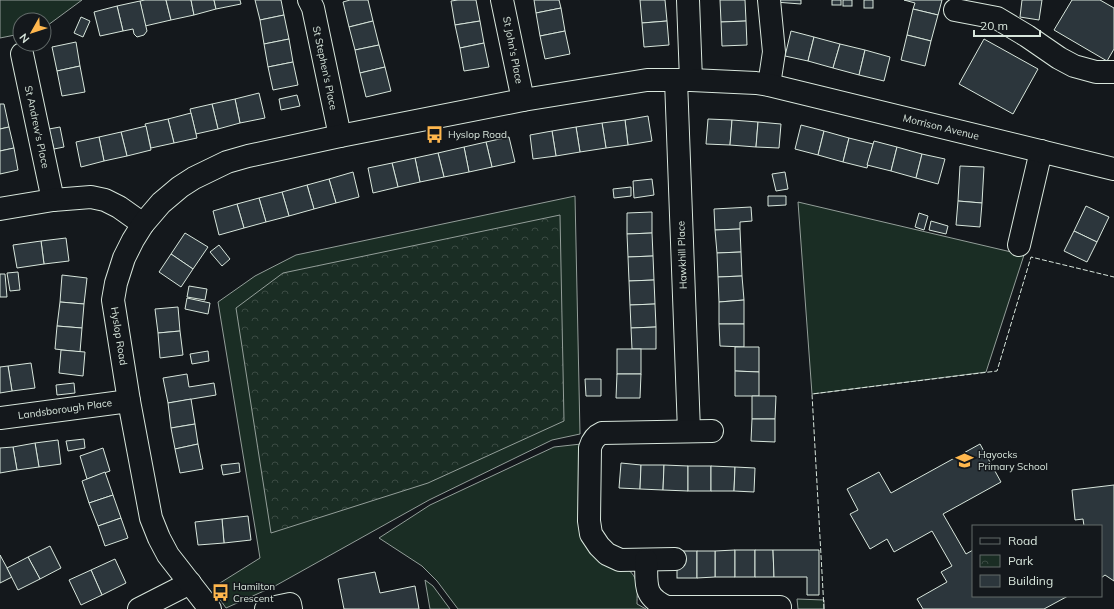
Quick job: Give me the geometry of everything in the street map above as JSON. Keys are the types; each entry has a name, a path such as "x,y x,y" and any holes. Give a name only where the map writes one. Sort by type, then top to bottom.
{"street":[{"name":"St Stephen's Place","path":"310,0 313,8 340,136"},
{"name":"St John's Place","path":"502,0 523,100"},
{"name":"Hawkhill Place","path":"688,0 683,80 689,431"},
{"path":"769,0 774,52 769,85"},
{"path":"955,10 999,9 1027,36 1059,58 1074,66 1096,72 1114,72"},
{"name":"St Andrew's Place","path":"22,54 53,200"},
{"name":"Hyslop Road","path":"210,609 168,555 151,518 129,401 113,300 116,283 124,258 143,224 161,203 180,187 194,178 222,165 248,156 340,136 523,100 647,80 683,80 756,83 769,85"},
{"name":"Morrison Avenue","path":"769,85 1114,169"},
{"path":"1019,245 1040,151"},
{"path":"0,209 53,200 91,197 105,200 119,207 143,224"},
{"name":"Landsborough Place","path":"0,418 129,401"},
{"path":"675,559 620,560 607,554 599,546 591,534 589,521 590,448 592,441 602,433 712,431"},
{"path":"646,560 647,589 657,602 667,607 780,606"},
{"path":"139,609 190,583"},
{"path":"266,609 290,604 291,609"}],"green space":[{"path":"0,0 82,0 52,22 52,12 12,12 12,36 0,38"},
{"path":"575,196 580,434 552,440 429,500 275,586 226,608 212,588 260,558 218,302 255,276 296,255"},
{"path":"798,202 1024,255 986,372 812,394"},
{"path":"560,215 564,421 428,483 271,533 236,308 283,273"},
{"path":"581,444 579,514 634,576 637,584 637,604 646,609 458,609 437,581 422,566 379,538 430,505 554,447"},
{"path":"425,580 433,586 450,609 430,609"},
{"path":"797,599 824,600 824,609 798,609"}],"building":[{"path":"166,0 171,20 145,26 140,1"},
{"path":"166,0 191,0 194,15 171,20"},
{"path":"191,0 214,0 216,9 194,15"},
{"path":"214,0 240,0 241,4 216,9"},
{"path":"255,0 281,0 284,15 260,20"},
{"path":"350,0 368,0 373,21 349,27 343,2"},
{"path":"476,0 480,21 455,25 451,1"},
{"path":"534,0 559,0 561,8 536,13"},
{"path":"640,0 665,0 667,21 642,23"},
{"path":"720,0 745,0 746,21 721,22"},
{"path":"776,0 801,0 801,4 775,2"},
{"path":"832,0 841,0 841,5 832,5"},
{"path":"843,0 852,0 852,6 843,6"},
{"path":"864,0 873,0 873,8 864,8"},
{"path":"904,0 942,0 938,15 913,9 915,3"},
{"path":"1022,0 1042,0 1039,20 1020,17"},
{"path":"1072,0 1100,0 1114,8 1114,49 1107,61 1054,30"},
{"path":"140,1 147,31 144,35 137,37 134,34 133,29 123,31 117,6"},
{"path":"117,6 123,31 100,36 94,12"},
{"path":"561,8 565,31 540,36 536,13"},
{"path":"913,9 938,15 931,41 907,35"},
{"path":"284,15 289,39 264,44 260,20"},
{"path":"81,17 90,21 83,37 74,33"},
{"path":"373,21 379,45 355,50 349,27"},
{"path":"480,21 484,43 460,48 455,25"},
{"path":"667,21 669,45 644,47 642,23"},
{"path":"746,21 747,45 722,46 721,22"},
{"path":"565,31 570,54 545,59 540,36"},
{"path":"791,31 814,37 808,61 785,56"},
{"path":"907,35 931,41 925,66 901,60"},
{"path":"814,37 840,44 833,68 808,61"},
{"path":"289,39 293,62 268,67 264,44"},
{"path":"984,39 1038,69 1013,114 959,84"},
{"path":"76,42 80,66 57,71 52,47"},
{"path":"484,43 489,67 464,71 460,48"},
{"path":"840,44 865,50 859,75 833,68"},
{"path":"379,45 385,67 360,73 355,50"},
{"path":"865,50 890,57 884,81 859,75"},
{"path":"293,62 298,85 273,90 268,67"},
{"path":"80,66 85,92 62,96 57,71"},
{"path":"385,67 391,91 366,97 360,73"},
{"path":"259,93 265,118 240,123 235,99"},
{"path":"297,95 300,106 281,110 279,99"},
{"path":"235,99 240,123 218,129 212,104"},
{"path":"0,104 4,104 9,127 0,129"},
{"path":"212,104 218,129 196,134 190,109"},
{"path":"191,113 197,138 174,143 168,119"},
{"path":"648,116 652,141 628,145 625,120"},
{"path":"168,119 174,143 151,148 145,124"},
{"path":"708,119 732,120 730,145 706,144"},
{"path":"625,120 628,145 606,148 602,123"},
{"path":"732,120 758,122 756,147 730,145"},
{"path":"758,122 781,124 779,148 756,147"},
{"path":"602,123 606,148 580,152 576,127"},
{"path":"801,125 824,131 818,155 795,149"},
{"path":"146,126 151,150 127,156 121,132"},
{"path":"9,127 14,148 0,151 0,129"},
{"path":"60,127 64,147 54,149 49,129"},
{"path":"576,127 580,152 556,156 552,131"},
{"path":"552,131 556,156 533,159 530,135"},
{"path":"824,131 849,138 843,162 818,155"},
{"path":"121,132 127,156 104,161 99,137"},
{"path":"99,137 104,161 81,167 76,142"},
{"path":"509,137 515,162 492,167 486,142"},
{"path":"849,138 873,144 867,168 843,162"},
{"path":"874,141 897,147 891,171 867,165"},
{"path":"486,142 492,167 469,172 464,147"},
{"path":"464,147 469,172 444,177 438,153"},
{"path":"897,147 922,154 916,178 891,171"},
{"path":"14,148 18,170 0,174 0,151"},
{"path":"438,153 444,177 420,182 415,158"},
{"path":"922,154 945,159 938,184 916,178"},
{"path":"415,158 420,182 398,187 392,163"},
{"path":"392,163 398,187 373,193 368,168"},
{"path":"960,166 984,167 982,203 958,201"},
{"path":"353,172 359,197 336,203 329,179"},
{"path":"785,172 788,189 776,191 772,174"},
{"path":"329,179 336,203 314,209 307,185"},
{"path":"652,179 654,195 634,198 633,181"},
{"path":"307,185 314,209 289,216 282,192"},
{"path":"631,187 631,196 614,198 613,189"},
{"path":"282,192 289,216 266,222 259,198"},
{"path":"768,196 786,196 786,205 768,206"},
{"path":"259,198 266,222 244,228 237,204"},
{"path":"958,201 982,203 980,227 956,225"},
{"path":"237,204 244,228 219,235 213,211"},
{"path":"1086,206 1109,217 1097,242 1074,231"},
{"path":"751,207 752,221 740,222 740,229 715,230 714,209"},
{"path":"652,212 652,233 627,234 627,213"},
{"path":"919,213 928,216 924,230 915,227"},
{"path":"931,221 948,226 946,234 929,230"},
{"path":"740,229 741,252 717,253 715,230"},
{"path":"1074,231 1097,242 1087,262 1064,251"},
{"path":"185,233 208,247 193,269 171,254"},
{"path":"652,233 653,256 628,257 627,234"},
{"path":"66,238 69,261 44,264 41,241"},
{"path":"41,241 44,264 17,268 13,245"},
{"path":"219,245 230,259 222,266 210,252"},
{"path":"741,252 742,276 718,277 717,253"},
{"path":"171,254 193,269 181,287 159,272"},
{"path":"653,256 654,280 629,281 628,257"},
{"path":"18,272 20,290 10,291 7,273"},
{"path":"0,274 5,274 7,297 0,297"},
{"path":"62,275 87,278 84,304 60,302"},
{"path":"742,276 744,300 719,302 718,277"},
{"path":"654,280 655,304 630,305 629,281"},
{"path":"189,286 207,289 205,300 187,297"},
{"path":"187,298 210,303 208,314 185,309"},
{"path":"744,300 744,324 719,324 719,302"},
{"path":"60,302 84,304 82,328 57,326"},
{"path":"655,304 656,327 631,328 630,305"},
{"path":"178,307 180,331 158,333 155,309"},
{"path":"719,324 744,324 744,347 720,346"},
{"path":"57,326 82,328 80,352 55,349"},
{"path":"656,327 656,349 632,349 631,328"},
{"path":"180,331 183,355 160,358 158,333"},
{"path":"735,347 759,347 759,372 735,371"},
{"path":"617,349 641,349 641,374 617,374"},
{"path":"61,350 85,352 83,376 59,373"},
{"path":"208,351 209,361 192,364 190,354"},
{"path":"31,363 35,388 12,391 8,366"},
{"path":"8,366 12,391 0,393 0,367"},
{"path":"735,371 759,372 759,396 735,396"},
{"path":"187,374 189,387 214,383 216,395 168,403 163,378"},
{"path":"617,374 641,374 640,398 616,398"},
{"path":"585,379 601,379 601,396 586,396"},
{"path":"74,383 75,393 57,395 56,385"},
{"path":"752,396 776,396 775,419 752,419"},
{"path":"191,399 195,424 171,428 168,403"},
{"path":"752,419 775,419 775,442 751,441"},
{"path":"195,424 198,444 175,449 171,428"},
{"path":"84,439 85,448 68,451 66,441"},
{"path":"58,440 61,464 39,467 35,443"},
{"path":"35,443 39,467 17,470 13,447"},
{"path":"198,444 203,469 180,473 175,449"},
{"path":"980,444 1001,482 943,514 966,554 972,551 972,597 1066,597 1044,609 923,609 917,599 947,582 941,572 952,566 932,531 894,552 887,539 870,549 850,514 858,510 847,489 879,472 891,493"},
{"path":"13,447 17,470 0,473 0,448"},
{"path":"103,448 110,471 87,479 80,456"},
{"path":"239,463 240,472 223,475 221,465"},
{"path":"621,463 641,465 640,489 619,488"},
{"path":"641,465 664,465 663,490 640,489"},
{"path":"664,465 688,466 688,491 663,490"},
{"path":"688,466 711,466 711,491 688,491"},
{"path":"711,466 735,467 734,491 711,491"},
{"path":"735,467 755,468 754,492 734,491"},
{"path":"105,472 113,495 89,503 82,481"},
{"path":"1114,485 1114,581 1105,575 1102,577 1102,525 1084,525 1083,519 1075,520 1072,490"},
{"path":"113,495 121,518 98,526 89,503"},
{"path":"248,516 251,540 224,543 222,519"},
{"path":"121,518 128,538 105,546 98,526"},
{"path":"222,519 224,543 198,545 195,522"},
{"path":"50,546 61,568 40,579 28,557"},
{"path":"735,550 735,577 715,577 715,551"},
{"path":"735,550 755,550 755,577 735,577"},
{"path":"755,550 773,550 774,577 755,577"},
{"path":"773,550 819,550 819,595 807,595 807,577 774,577"},
{"path":"677,551 697,551 697,578 677,578"},
{"path":"697,551 715,551 715,577 697,578"},
{"path":"0,555 12,577 0,583"},
{"path":"28,557 40,579 18,590 7,568"},
{"path":"115,559 126,583 102,595 91,570"},
{"path":"91,570 102,595 81,605 69,580"},
{"path":"375,572 380,593 415,586 419,609 344,609 338,579"}],"fence":[{"path":"824,609 812,394 997,371 1031,257 1114,277"}],"place":[{"name":"Hyslop Road","path":"435,134"},
{"name":"Hayocks Primary School","path":"965,460"},
{"name":"Hamilton Crescent","path":"220,592"}]}
